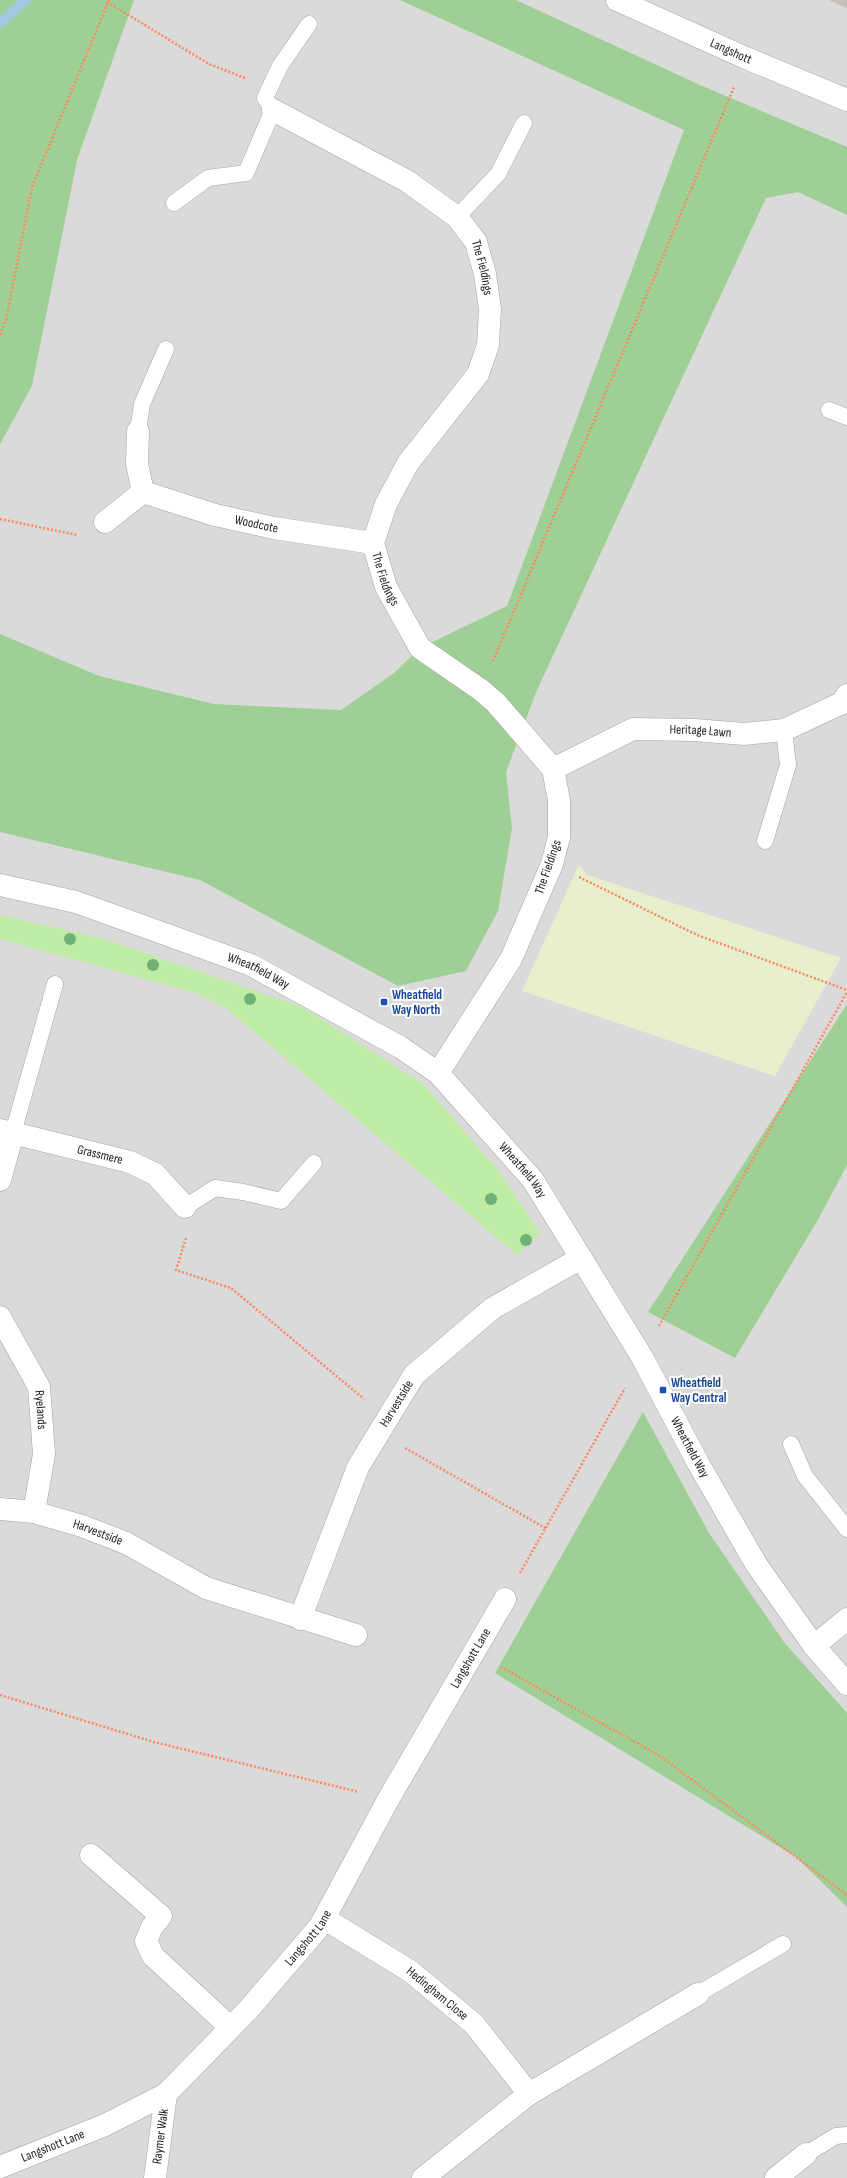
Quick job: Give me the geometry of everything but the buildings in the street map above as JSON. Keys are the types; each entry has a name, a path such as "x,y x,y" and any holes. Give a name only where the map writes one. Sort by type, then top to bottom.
{"street":[{"name":"Langshott","path":"617,0 746,58 847,100"},
{"name":"The Fieldings","path":"269,104 407,181 457,217 476,242 485,274 490,309 488,345 478,374 408,463 386,504 372,543 386,587 420,648 496,703 554,769 559,800 559,836 552,864 511,959 438,1073"},
{"path":"105,522 143,492 137,464 138,431"},
{"name":"Woodcote","path":"143,492 215,515 274,528 372,543"},
{"name":"Heritage Lawn","path":"554,769 633,729 695,730 744,734 784,730 842,703 847,694"},
{"name":"Wheatfield Way","path":"0,885 76,902 250,965 400,1047 438,1073 533,1180 642,1357 698,1463 756,1564 814,1646 847,1684"},
{"path":"0,1180 7,1132"},
{"name":"Grassmere","path":"7,1132 130,1162 155,1174 185,1207"},
{"name":"Harvestside","path":"300,1619 358,1467 414,1376 493,1308 581,1258"},
{"name":"Ryelands","path":"0,1317 39,1387 44,1454 34,1512"},
{"name":"Harvestside","path":"0,1509 34,1512 82,1526 126,1543 206,1588 300,1619 356,1635"},
{"name":"Langshott Lane","path":"0,2167 105,2125 166,2094 248,2010 325,1919 389,1798 505,1599"},
{"path":"814,1646 847,1619"},
{"path":"91,1855 161,1916 152,1927 146,1941 153,1956 230,2027"},
{"name":"Hedingham Close","path":"325,1919 410,1971 474,2024 529,2094"},
{"path":"423,2178 529,2094 698,1994"},
{"name":"Raymer Walk","path":"155,2178 166,2094"},
{"path":"776,2178 806,2154"}],"lane":[{"path":"174,203 208,178 246,172 280,66 309,24"},
{"path":"457,217 498,174 524,123"},
{"path":"138,431 142,404 166,349"},
{"path":"829,410 847,417"},
{"path":"765,841 788,765 784,730"},
{"path":"7,1132 55,984"},
{"path":"185,1207 216,1188 243,1192 281,1201 314,1163"},
{"path":"791,1444 806,1476 847,1529"},
{"path":"698,1994 783,1944"},
{"path":"806,2154 836,2136 847,2135"}],"path":[{"path":"0,336 6,320 32,187 108,1 209,64 258,83 269,104"},
{"path":"480,690 746,58"},
{"path":"0,519 83,536 105,522"},
{"path":"505,1599 547,1528 847,991 697,935 552,864"},
{"path":"185,1207 195,1209 176,1270 231,1288 383,1426 547,1528"},
{"path":"474,1652 660,1756 847,1895"},
{"path":"0,1695 154,1742 320,1784 389,1798"}],"shaded area":[{"path":"0,0 847,0 847,2178 0,2178"}],"green space":[{"path":"0,0 134,0 77,160 32,386 0,444"},
{"path":"400,0 516,0 700,85 847,147 847,215 798,192 766,198 537,690 506,772 512,828 498,911 466,971 398,986 200,880 0,832 0,634 99,676 214,704 341,710 394,673 420,648 507,606 684,130"},
{"path":"579,864 587,875 841,958 775,1076 522,991"},
{"path":"0,915 105,939 302,1007 423,1084 499,1171 540,1233 517,1255 226,1008 196,993 0,939"},
{"path":"847,1004 847,1165 819,1218 735,1358 648,1312"},
{"path":"643,1412 709,1533 784,1642 847,1713 847,1907 796,1857 495,1673"}],"waterway":[{"path":"0,23 26,0"}],"place":[{"name":"Wheatfield Way North","path":"384,1002"},
{"name":"Wheatfield Way Central","path":"663,1390"}]}
